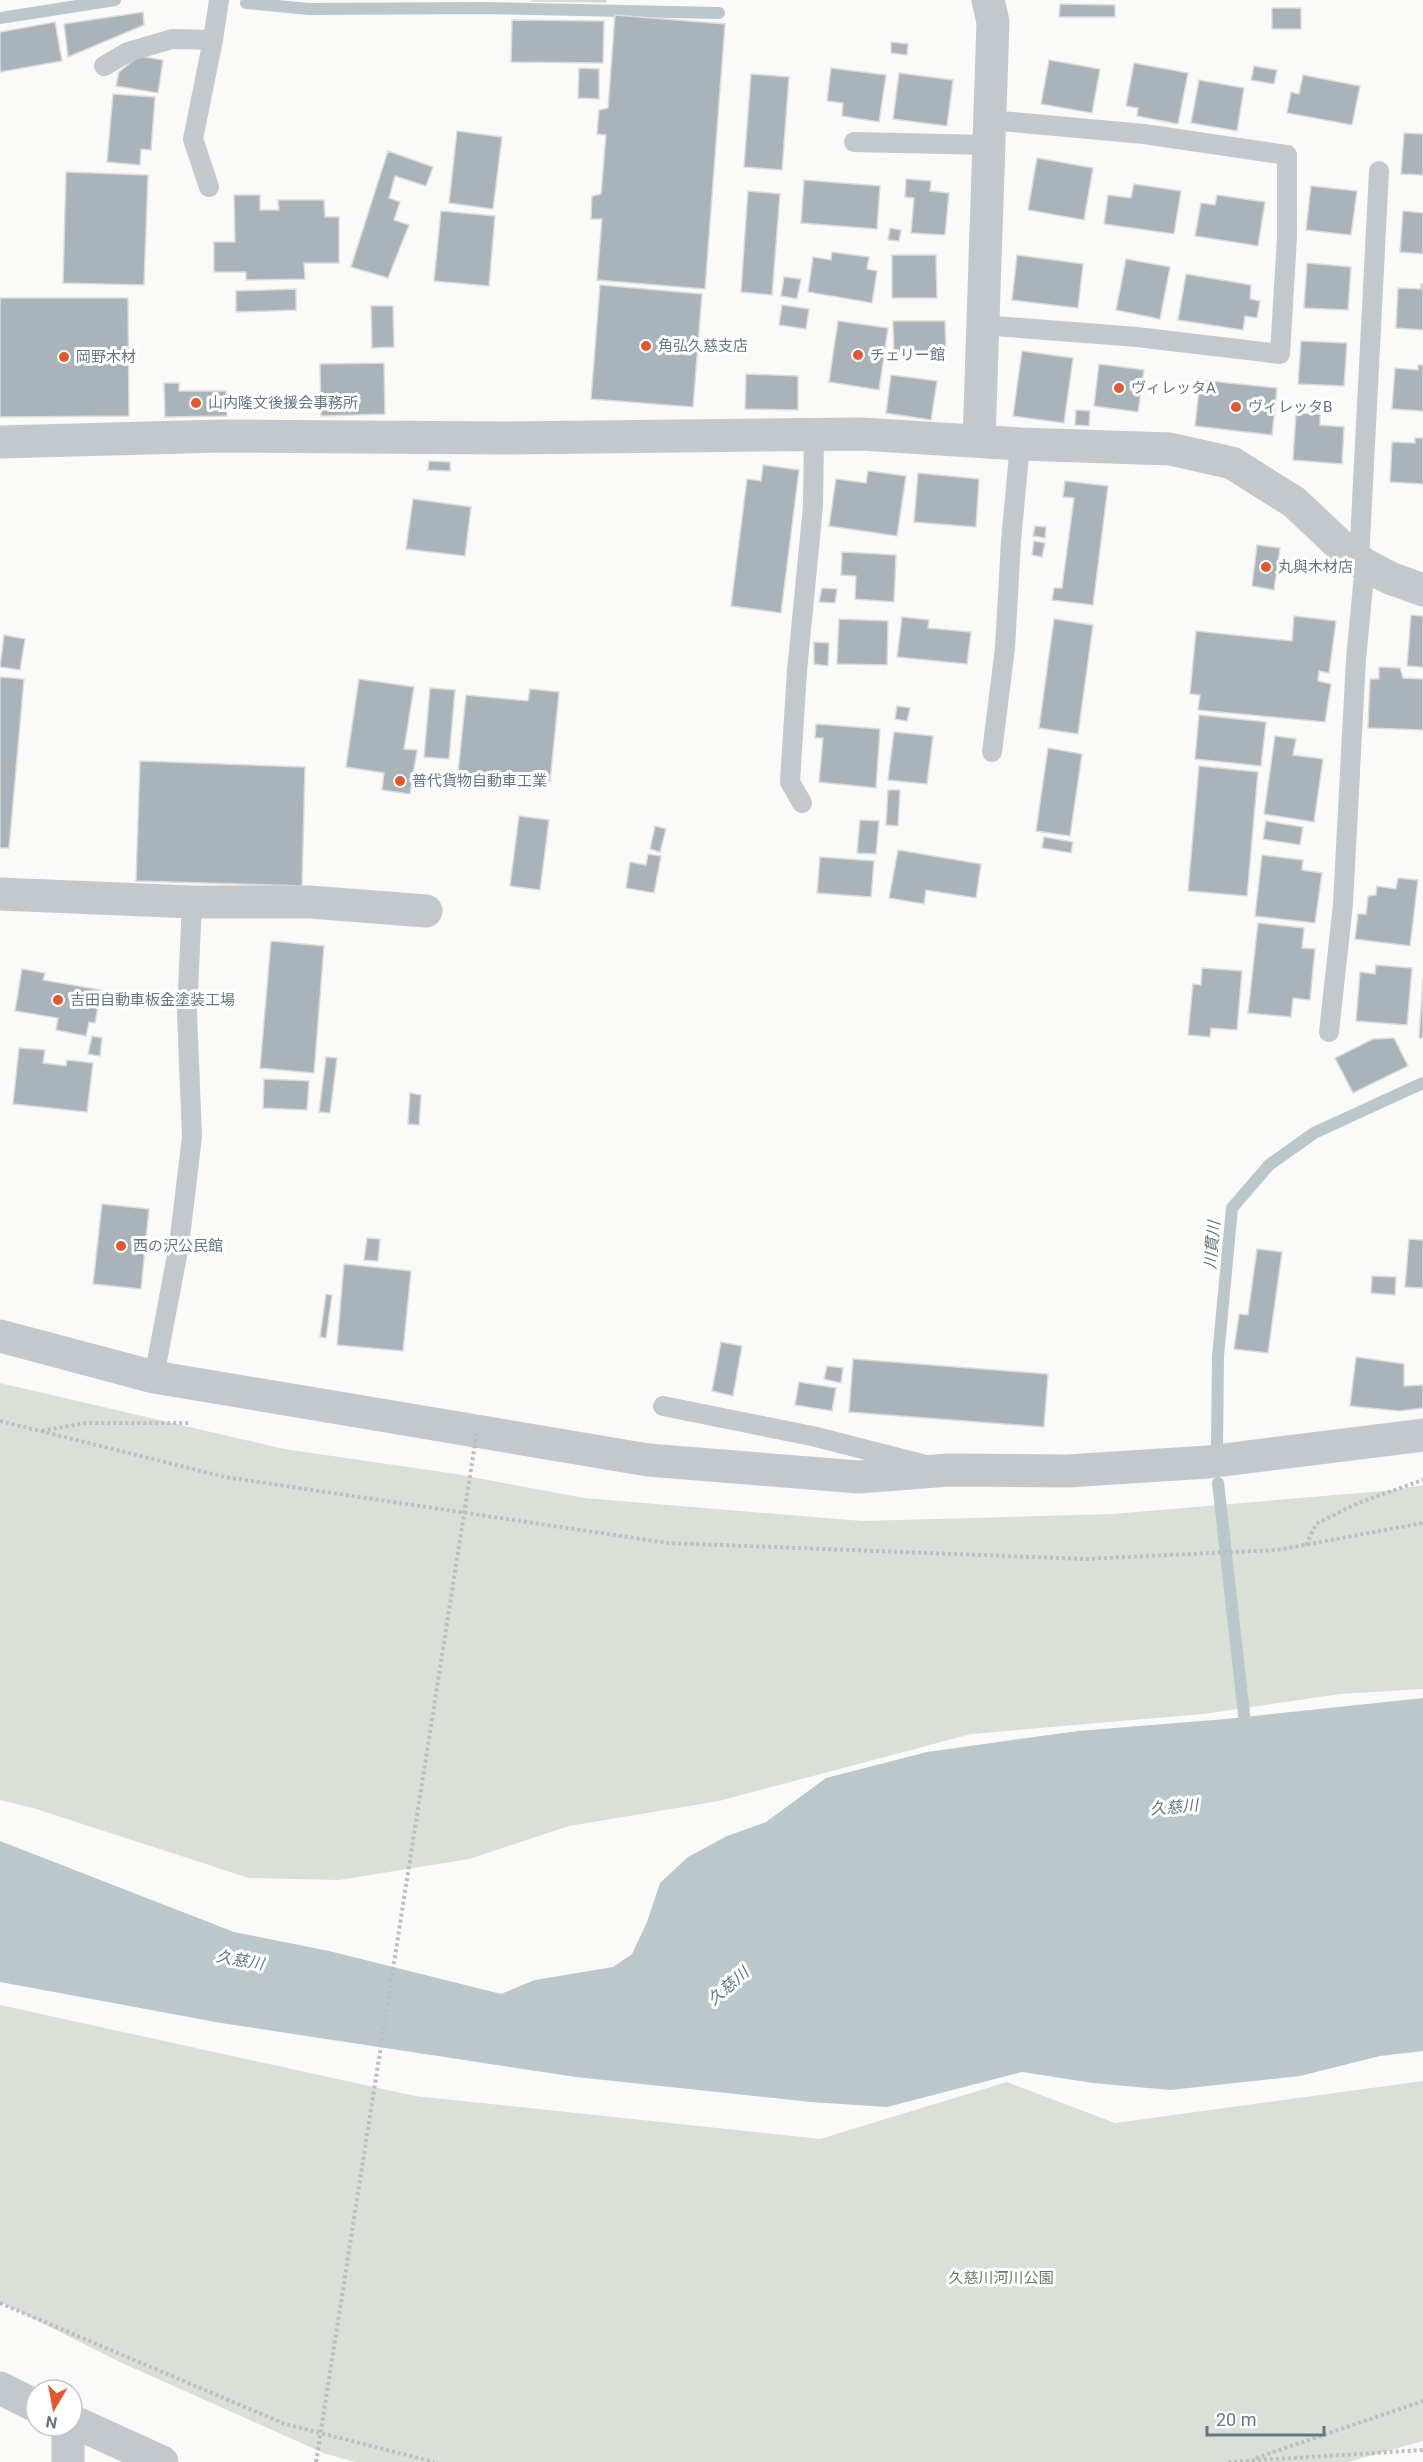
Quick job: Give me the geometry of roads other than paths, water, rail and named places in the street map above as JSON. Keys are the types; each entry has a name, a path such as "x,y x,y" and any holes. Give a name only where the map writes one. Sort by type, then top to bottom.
{"street":[{"path":"979,440 993,22 988,0"},
{"path":"0,442 222,436 505,438 861,434 1020,444 1170,449 1232,463 1294,502 1362,563 1390,578 1423,590"},
{"path":"0,894 192,903 310,902 426,911"},
{"path":"0,1336 154,1377 648,1460 859,1477 948,1470 1067,1471 1208,1462 1423,1435"},
{"path":"0,2388 24,2400"},
{"path":"84,2426 162,2462"},
{"path":"68,2438 68,2462"}],"lane":[{"path":"209,187 193,139 219,0"},
{"path":"104,66 128,52 172,39 213,40"},
{"path":"854,142 989,133 1144,134 1287,155 1287,237 1280,354 1137,337 982,325"},
{"path":"1329,1032 1342,904 1362,563 1379,171"},
{"path":"802,803 790,782 797,671 813,506 814,435"},
{"path":"992,752 1005,648 1011,541 1020,444"},
{"path":"154,1377 179,1245 192,1137 188,1013 192,903"},
{"path":"663,1406 812,1436 948,1470"}],"water":[{"name":"久慈川","path":"1423,1698 1423,2051 1380,2056 1300,2076 1170,2090 1093,2083 1022,2072 887,2107 811,2102 576,2077 221,2023 0,1982 0,1841 234,1932 329,1951 501,1994 535,1980 613,1967 632,1954 647,1922 660,1883 688,1857 727,1836 766,1822 826,1778 927,1752 1078,1731 1226,1719"}],"waterway":[{"path":"0,18 115,0"},
{"path":"246,3 309,9 482,8 719,13"},
{"name":"川貫川","path":"1217,1444 1218,1356 1232,1208 1269,1165 1314,1133 1423,1083"},
{"path":"1218,1483 1246,1732"}],"place":[{"name":"角弘久慈支店","path":"646,346"},
{"name":"チェリー館","path":"858,355"},
{"name":"岡野木材","path":"64,357"},
{"name":"ヴィレッタA","path":"1119,388"},
{"name":"山内隆文後援会事務所","path":"196,403"},
{"name":"ヴィレッタB","path":"1236,407"},
{"name":"丸與木材店","path":"1266,567"},
{"name":"普代貨物自動車工業","path":"400,781"},
{"name":"吉田自動車板金塗装工場","path":"58,1000"},
{"name":"西の沢公民館","path":"121,1246"}],"park label":[{"name":"久慈川河川公園","path":"1001,2278"}]}
